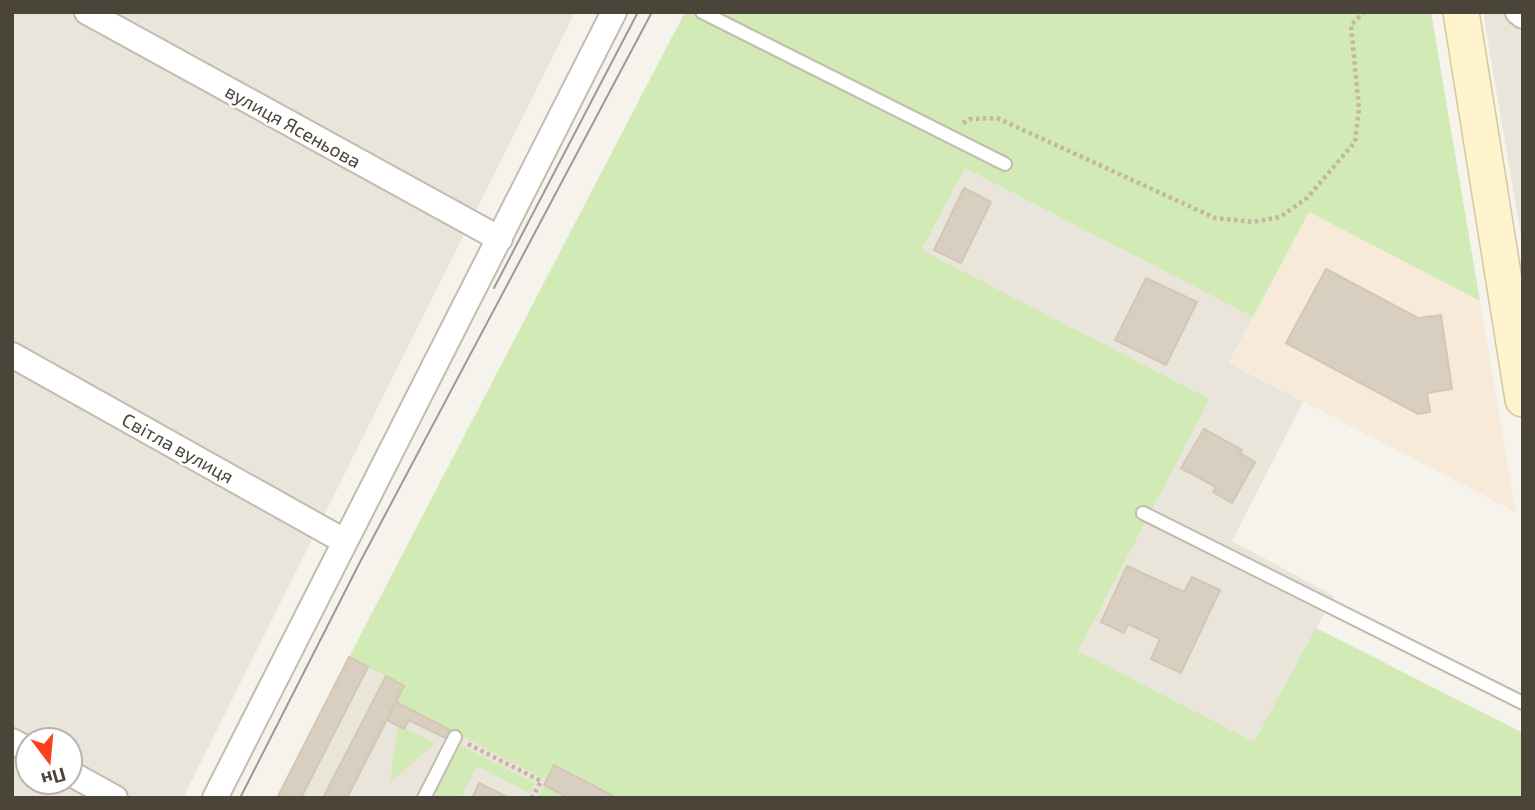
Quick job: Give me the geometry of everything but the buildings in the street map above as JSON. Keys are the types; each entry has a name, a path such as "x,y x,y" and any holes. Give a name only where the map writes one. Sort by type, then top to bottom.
{"main road":[{"path":"1461,12 1523,399"}],"street":[{"name":"вулиця Ясеньова","path":"87,12 499,240"},
{"path":"215,798 614,12"},
{"path":"1518,12 1523,16"},
{"name":"Світла вулиця","path":"12,355 344,541"},
{"path":"84,781 115,798"}],"lane":[{"path":"702,12 1005,164"},
{"path":"1143,513 1523,703"},
{"path":"424,798 455,737"}],"path":[{"path":"944,134 970,119 997,118 1215,218 1253,222 1280,217 1307,198 1355,142 1359,109 1351,25 1364,12"},
{"path":"455,737 541,781 532,798"}],"shaded area":[{"path":"12,12 575,12 183,798 12,798"},
{"path":"1483,12 1523,12 1523,248"},
{"path":"965,168 1253,317 1229,363 1303,402 1232,541 1334,596 1254,743 1078,651 1210,399 922,251"},
{"path":"1309,212 1480,301 1516,512 1229,363"},
{"path":"349,657 620,798 277,798"}],"green space":[{"path":"685,12 1431,12 1480,301 1309,212 1253,317 965,168 922,250 1210,399 1078,651 1254,742 1316,628 1523,733 1523,798 620,798 555,764 546,780 396,702 404,686 349,657"},
{"path":"398,724 435,743 390,783"},
{"path":"459,745 535,783 530,793 477,766 461,798 431,798"},
{"path":"544,785 569,798 537,798"}],"tram line":[{"path":"494,288 638,12"},
{"path":"240,798 359,564 652,12"}]}
